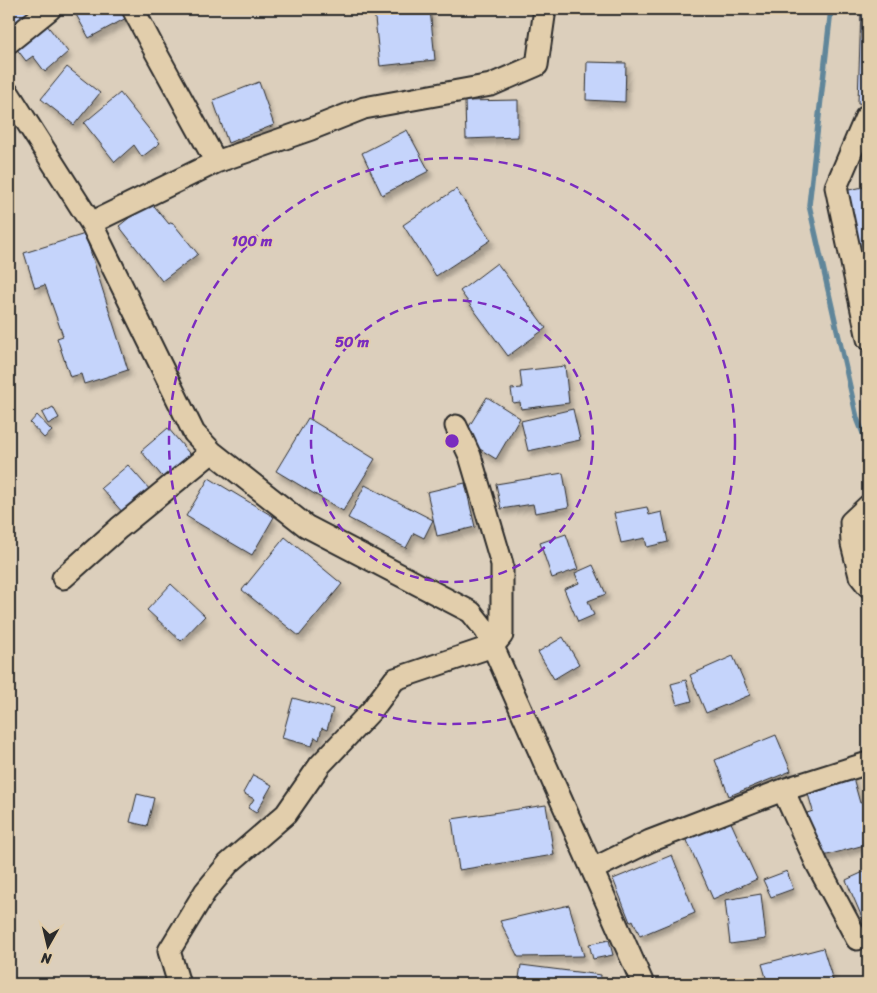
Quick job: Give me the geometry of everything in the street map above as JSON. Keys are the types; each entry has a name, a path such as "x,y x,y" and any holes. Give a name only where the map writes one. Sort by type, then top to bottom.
{"street":[{"path":"9,42 50,9"},
{"path":"133,9 216,162"},
{"path":"91,223 216,162 311,130 364,108 491,85 537,65 545,9"},
{"path":"9,94 91,223 194,433 212,452 306,526 471,612 486,631 643,984"},
{"path":"866,117 836,186 868,339"},
{"path":"179,984 169,951 205,892 228,864 286,814 320,765 372,710 395,679 494,646 502,634 502,564 470,456 456,426"},
{"path":"63,578 119,528 212,452"},
{"path":"868,506 852,522 852,544 860,576 868,586"},
{"path":"593,869 650,842 783,790 868,763"},
{"path":"783,790 818,864 857,939"}],"building":[{"path":"9,9 26,9 33,16 9,38"},
{"path":"73,9 126,9 130,16 89,38"},
{"path":"374,9 430,9 435,60 380,66"},
{"path":"861,9 868,9 868,104 858,103"},
{"path":"46,24 68,52 45,72 33,56 26,61 16,48"},
{"path":"587,62 626,63 625,102 586,100"},
{"path":"67,67 100,93 74,125 41,99"},
{"path":"259,82 274,125 228,143 213,100"},
{"path":"120,93 160,143 142,157 134,145 115,162 84,123"},
{"path":"518,100 518,137 466,139 465,101"},
{"path":"407,130 429,171 382,195 362,153"},
{"path":"868,186 868,306 844,191"},
{"path":"456,189 491,240 436,276 403,225"},
{"path":"150,201 169,224 172,222 198,254 162,281 119,226"},
{"path":"85,234 128,370 84,384 81,374 70,377 57,338 63,336 45,285 35,288 24,253"},
{"path":"497,263 546,328 508,356 460,291"},
{"path":"565,366 569,403 521,409 520,402 513,403 511,389 522,388 520,371"},
{"path":"487,397 520,418 496,459 462,438"},
{"path":"53,407 59,418 48,424 42,413"},
{"path":"573,409 580,440 528,451 521,421"},
{"path":"37,415 52,431 44,438 30,423"},
{"path":"308,418 375,459 343,511 276,471"},
{"path":"168,428 194,459 166,481 141,451"},
{"path":"128,465 151,491 124,514 101,488"},
{"path":"563,473 569,507 535,513 533,504 501,509 496,484"},
{"path":"209,478 274,517 252,555 186,516"},
{"path":"465,483 475,527 437,536 427,492"},
{"path":"365,485 433,520 424,538 414,533 406,548 348,518"},
{"path":"647,507 649,515 662,512 668,542 647,547 645,538 621,543 614,513"},
{"path":"566,534 578,569 552,578 540,543"},
{"path":"285,537 342,584 299,636 242,590"},
{"path":"593,565 606,594 588,601 594,615 578,622 564,589 579,583 575,573"},
{"path":"171,584 205,616 181,641 147,610"},
{"path":"563,637 579,664 554,679 538,652"},
{"path":"733,656 750,695 706,713 690,675"},
{"path":"686,680 692,701 677,705 671,684"},
{"path":"293,698 333,709 327,730 322,728 319,740 315,737 312,746 282,738"},
{"path":"776,735 791,771 729,796 715,760"},
{"path":"852,774 860,803 868,801 868,844 820,857 807,813 813,811 806,787"},
{"path":"253,775 272,785 256,813 248,808 254,799 243,793"},
{"path":"137,794 154,798 147,826 130,822"},
{"path":"546,805 554,855 459,870 452,819"},
{"path":"728,816 757,879 713,899 685,836"},
{"path":"672,855 695,913 640,936 633,920 630,922 613,879"},
{"path":"868,870 868,920 864,922 846,880"},
{"path":"787,871 793,889 771,897 763,880"},
{"path":"761,894 766,939 730,944 725,900"},
{"path":"569,905 584,956 518,957 500,921"},
{"path":"609,940 613,955 593,959 589,944"},
{"path":"823,948 834,984 768,984 762,964"},
{"path":"521,965 601,975 600,984 533,984 534,979 519,978"},
{"path":"97,981 98,984 80,984"}],"waterway":[{"path":"831,9 809,205 857,418 868,446"}]}
